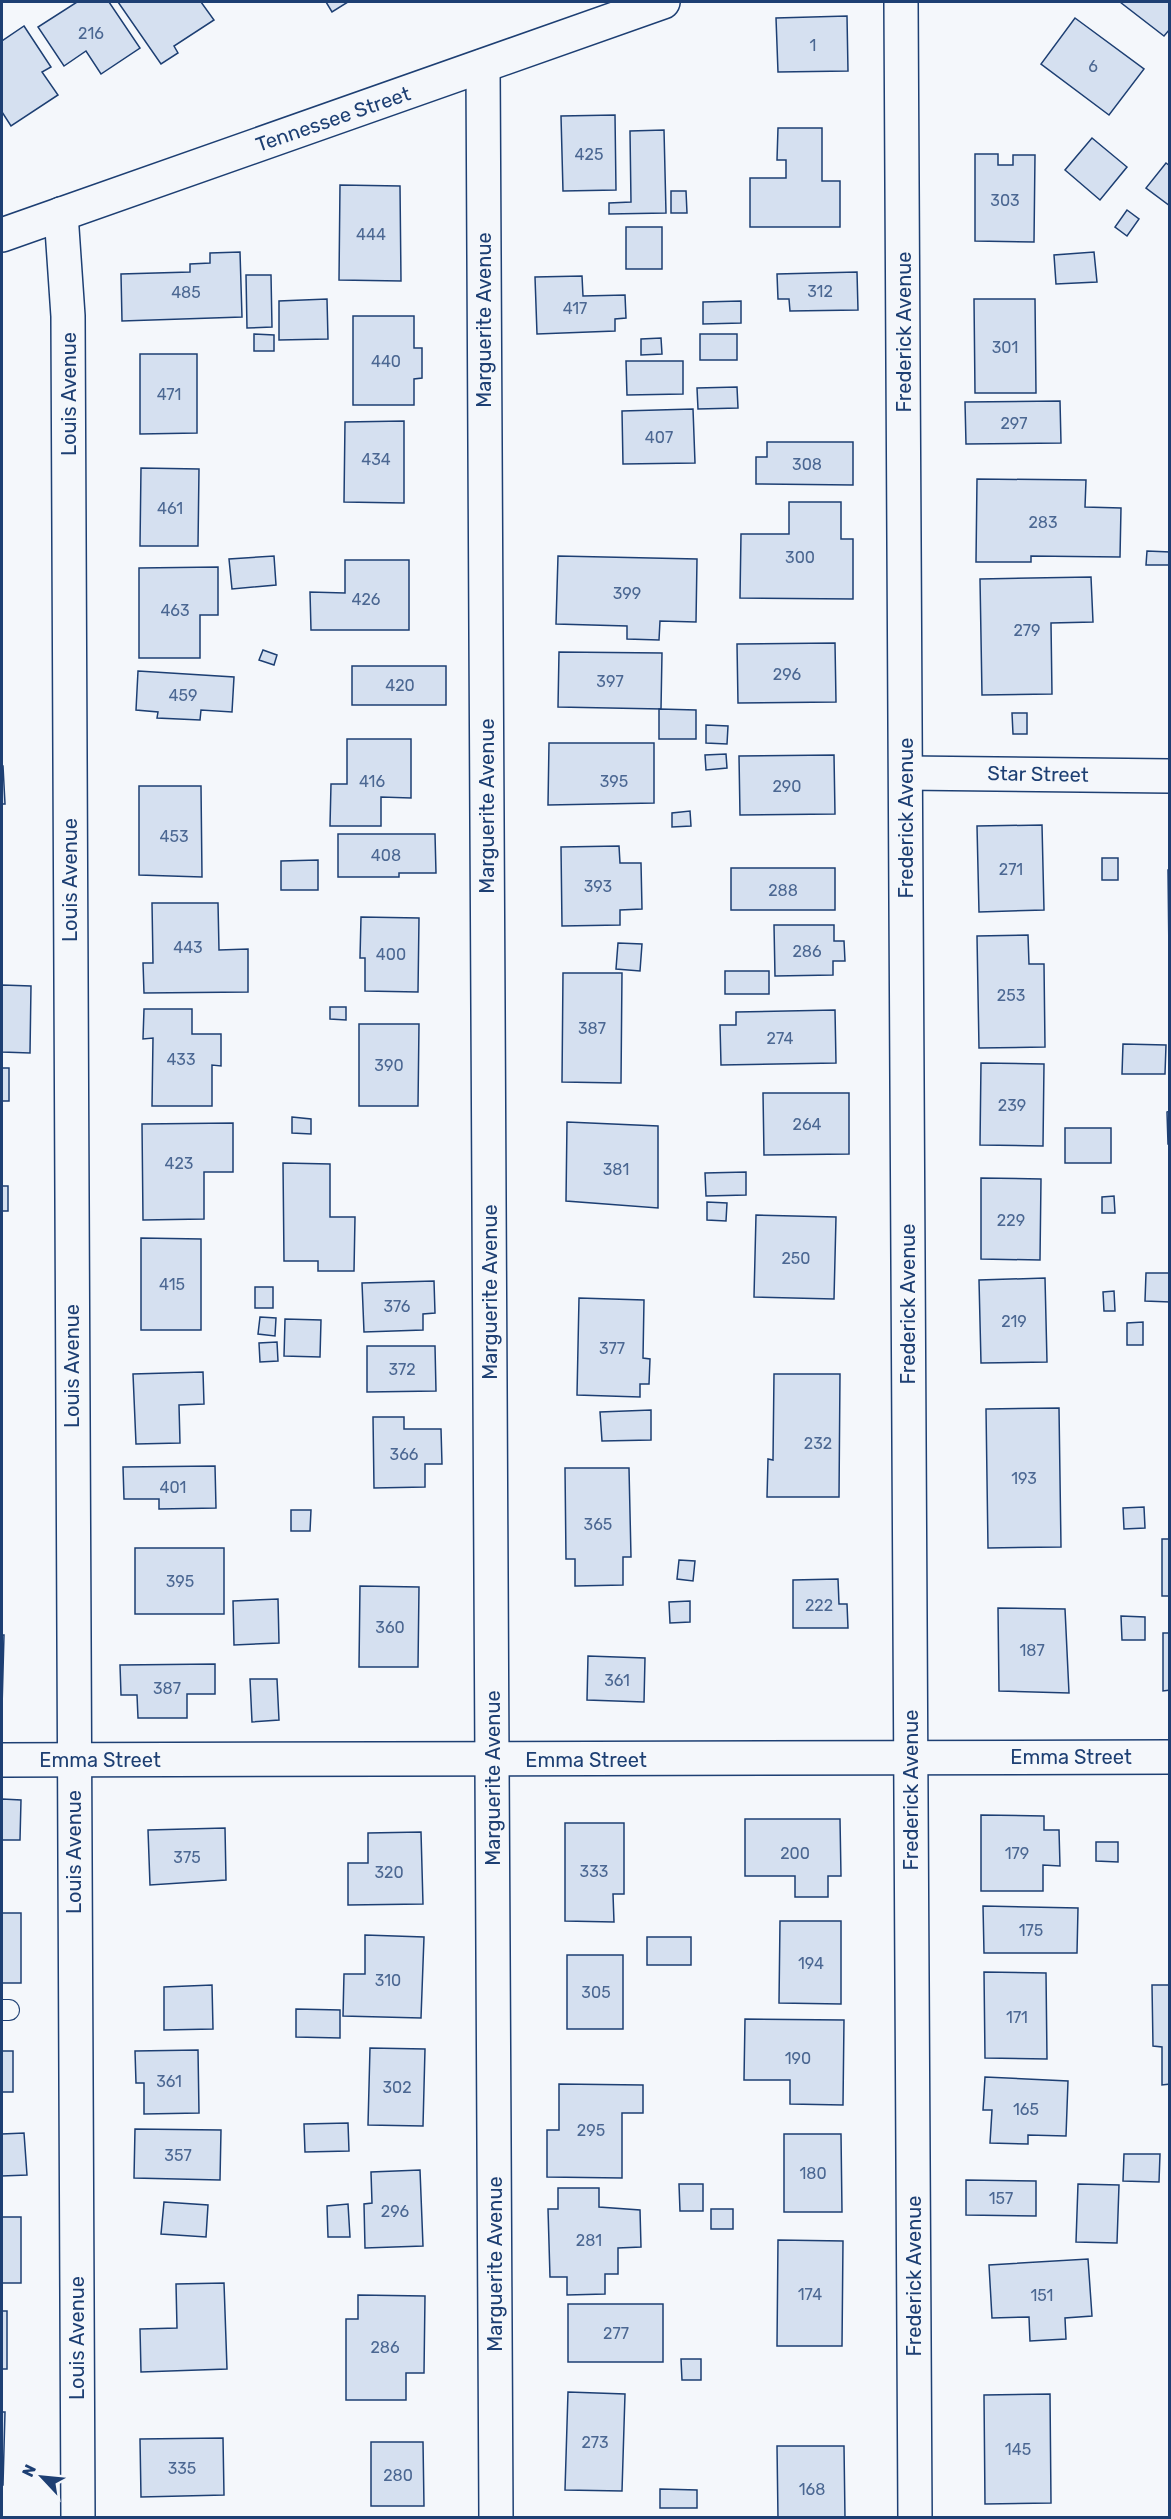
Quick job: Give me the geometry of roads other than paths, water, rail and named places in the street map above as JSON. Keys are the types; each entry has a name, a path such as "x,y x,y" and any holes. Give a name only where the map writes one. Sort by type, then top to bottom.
{"street":[{"name":"Tennessee Street","path":"2,235 663,2"},
{"name":"Frederick Avenue","path":"901,2 915,2517"},
{"name":"Marguerite Avenue","path":"483,66 496,2517"},
{"name":"Louis Avenue","path":"62,214 69,328 78,2517"},
{"name":"Star Street","path":"906,773 1170,776"},
{"name":"Emma Street","path":"2,1760 493,1761 1170,1757"}]}
